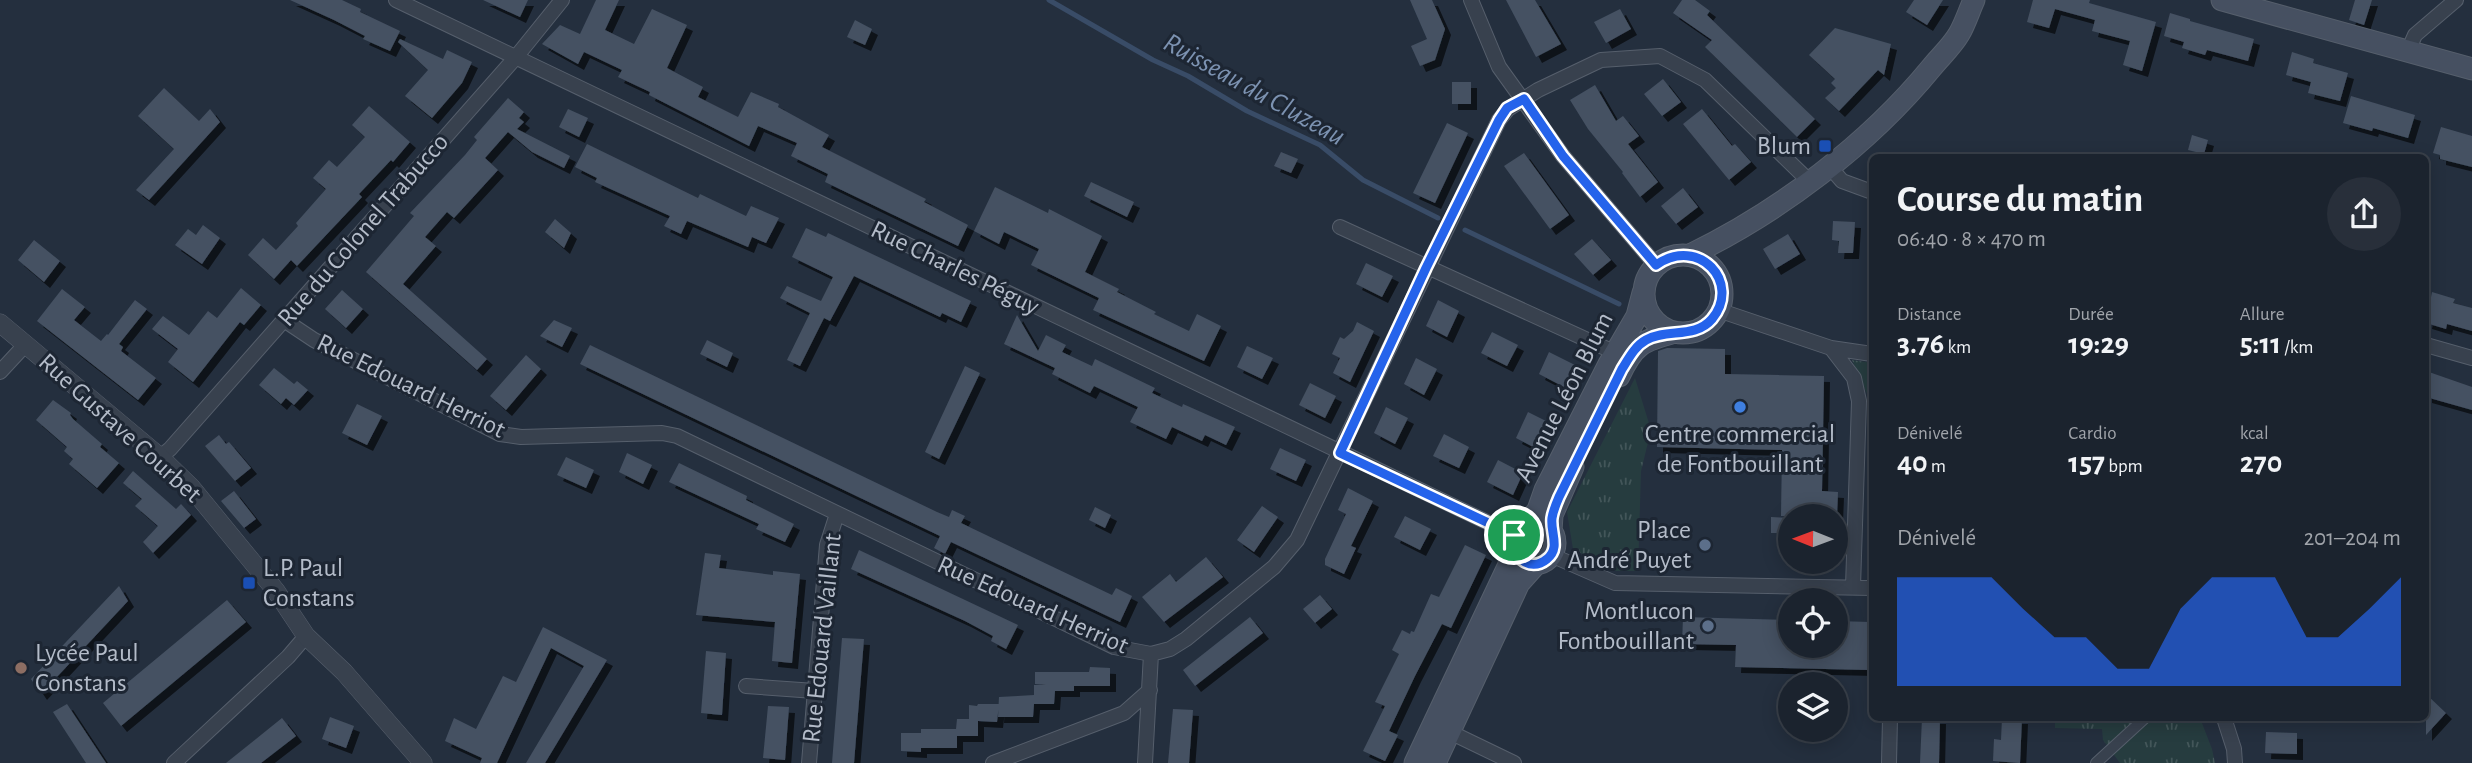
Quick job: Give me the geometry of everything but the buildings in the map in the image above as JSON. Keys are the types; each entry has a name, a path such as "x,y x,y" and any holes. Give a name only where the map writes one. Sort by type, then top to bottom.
{"main road":[{"path":"1690,255 1727,237 1809,181 1868,134 1918,85 1959,34 1974,0"},
{"path":"2222,0 2472,69"},
{"path":"1717,276 1727,237"},
{"path":"1656,265 1677,255 1690,255 1701,259 1710,266 1721,287 1718,310"},
{"name":"Avenue Léon Blum","path":"1415,763 1519,536 1538,510 1545,491 1637,316 1645,282 1656,265"},
{"name":"Avenue Léon Blum","path":"1643,293 1645,306 1652,318 1662,327 1675,332"},
{"name":"Avenue Léon Blum","path":"1544,560 1555,543 1551,530 1552,515 1559,497 1634,350 1647,339 1700,329 1718,310"},
{"name":"Avenue Léon Blum","path":"1519,536 1541,523 1551,530"},
{"path":"1519,536 1523,561 1544,560"},
{"path":"1435,763 1519,583 1544,560"}],"street":[{"name":"Rue Charles Péguy","path":"396,0 1340,453 1519,536"},
{"name":"Rue du Colonel Trabucco","path":"160,457 170,449 516,57 562,0"},
{"path":"1471,0 1499,67 1563,156 1656,265"},
{"path":"2408,51 2415,35 2456,0"},
{"name":"Rue Edouard Herriot","path":"284,320 314,340 500,433 521,437 662,433 677,436 1114,647 1151,654 1170,649 1186,639 1274,567 1297,540 1426,268 1507,108 1601,61 1660,56 1705,80 1809,181"},
{"path":"1829,166 1842,181 1869,191"},
{"path":"1340,227 1616,353"},
{"path":"1718,310 1831,348 1869,354"},
{"name":"Rue Gustave Courbet","path":"0,323 160,457 191,487 276,591 306,636 344,672 423,763"},
{"path":"0,372 26,344"},
{"path":"2429,346 2472,358"},
{"path":"1831,348 1854,378 1859,401 1853,587"},
{"name":"Rue Edouard Vaillant","path":"809,763 827,545 837,514"},
{"path":"1544,560 1615,583 1869,587"},
{"path":"174,763 288,657 306,636"},
{"path":"1145,763 1151,654"},
{"path":"746,686 815,691"},
{"path":"993,763 1124,713 1150,690"},
{"path":"1124,713 1134,715 1148,726"},
{"path":"1889,721 1889,763"},
{"path":"2096,763 2142,721"},
{"path":"2225,721 2234,749 2235,763"},
{"path":"1450,730 1514,763"}],"green space":[{"path":"1852,360 1869,363 1869,398"},
{"path":"1635,378 1651,430 1641,471 1638,571 1615,571 1573,549 1567,512"},
{"path":"2055,721 2201,721 2215,763 2120,763 2103,740 2102,729 2055,728"}],"waterway":[{"name":"Ruisseau du Cluzeau","path":"1049,0 1247,111 1320,145 1363,180 1438,218"},
{"name":"Ruisseau du Cluzeau","path":"1465,230 1619,304"}],"place":[{"name":"Blum","path":"1825,146"},
{"name":"Centre commercial de Fontbouillant","path":"1740,407"},
{"name":"Place André Puyet","path":"1705,545"},
{"name":"L.P. Paul Constans","path":"249,583"},
{"name":"Montlucon Fontbouillant","path":"1708,626"},
{"name":"Lycée Paul Constans","path":"21,668"}],"route":[{"path":"1524,99 1563,156 1648,257 1656,265 1677,255 1690,255 1701,259 1717,276 1721,299 1718,310 1700,329 1647,339 1634,350 1559,497 1552,515 1554,549 1547,560 1536,564 1523,561 1515,552 1514,535 1340,453 1426,268 1499,120 1507,108 1524,99"}]}
